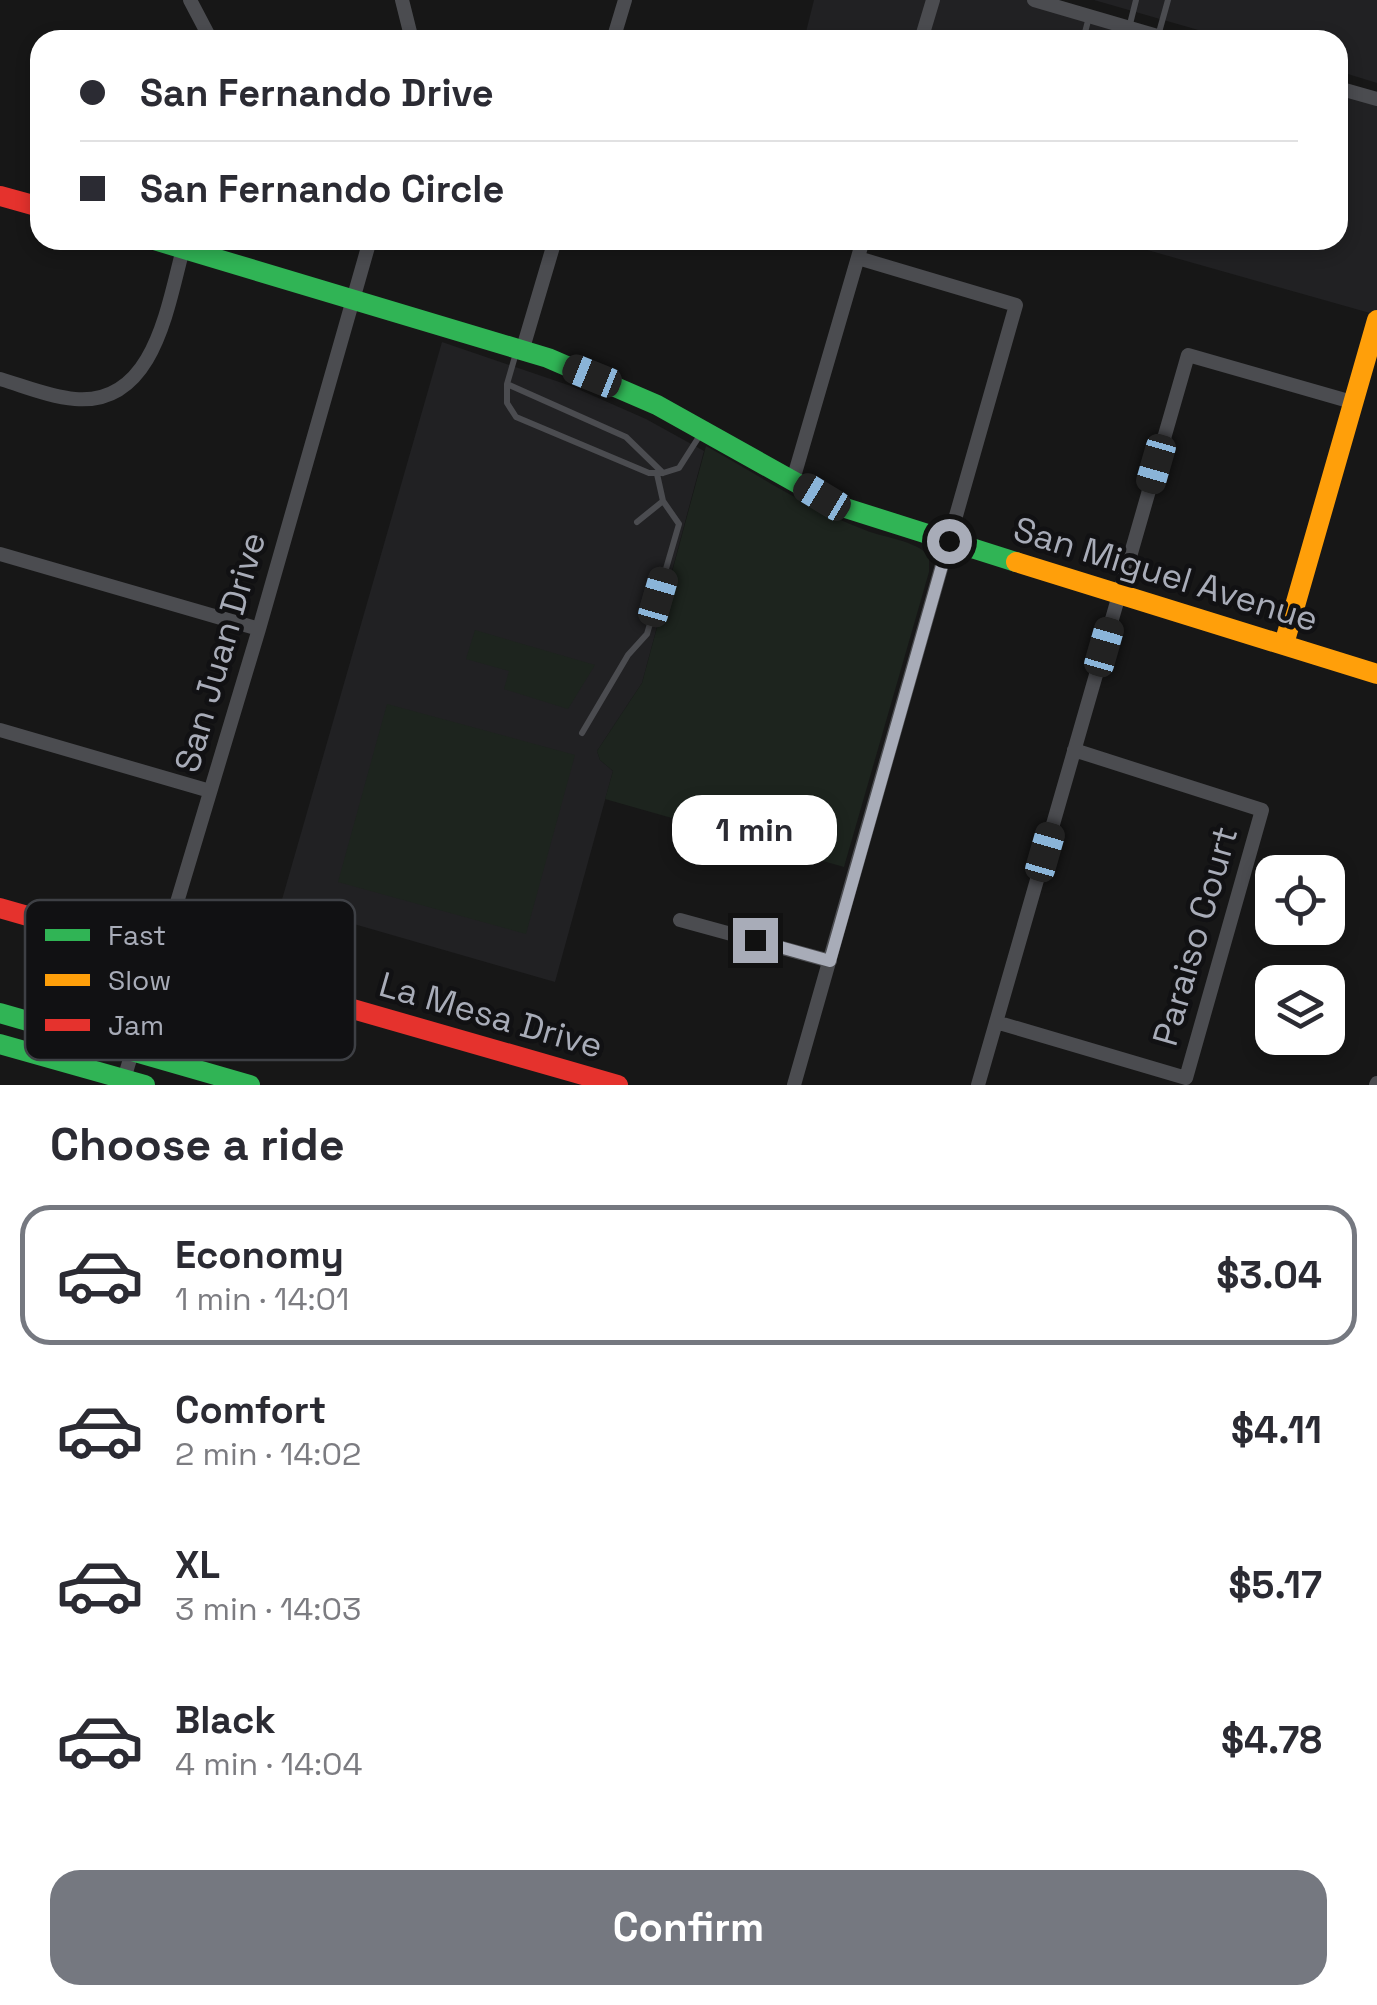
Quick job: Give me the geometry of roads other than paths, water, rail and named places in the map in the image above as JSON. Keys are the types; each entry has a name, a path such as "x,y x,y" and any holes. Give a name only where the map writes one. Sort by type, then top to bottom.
{"main road":[{"path":"0,196 30,204"},
{"name":"San Miguel Avenue","path":"203,250 520,348 626,390 836,505 1377,674"},
{"path":"1284,644 1377,320"},
{"name":"La Mesa Drive","path":"0,908 25,915"},
{"name":"La Mesa Drive","path":"355,1010 618,1085"},
{"path":"0,1014 25,1021"},
{"path":"0,1044 25,1051"},
{"path":"57,1060 145,1085"},
{"path":"163,1060 250,1085"}],"street":[{"path":"190,0 206,30"},
{"path":"402,0 410,30"},
{"path":"616,30 624,0"},
{"path":"924,30 932,0"},
{"path":"1034,0 1136,30"},
{"path":"1348,91 1377,99"},
{"path":"0,379 78,399 95,398 134,380 151,354 182,250"},
{"name":"San Juan Drive","path":"177,900 367,250"},
{"path":"520,348 552,250"},
{"path":"793,480 861,250"},
{"path":"794,1085 1016,305 858,258"},
{"path":"978,1085 1188,355 1352,402"},
{"path":"0,554 259,629"},
{"path":"0,730 210,791"},
{"name":"Paraiso Court","path":"996,1022 1186,1078 1252,848 1262,810 1074,750"},
{"path":"680,920 830,961"},
{"name":"San Juan Drive","path":"124,1079 129,1060"}],"lane":[{"path":"1129,28 1136,0"},
{"path":"1165,30 1168,0"},
{"path":"1086,30 1090,16"},
{"path":"520,348 506,384 509,408 522,421 640,472 660,474 683,464 704,430"},
{"path":"506,384 626,437 660,474 663,501 679,524 648,634 628,655 582,733"},
{"path":"637,522 663,501"}]}
